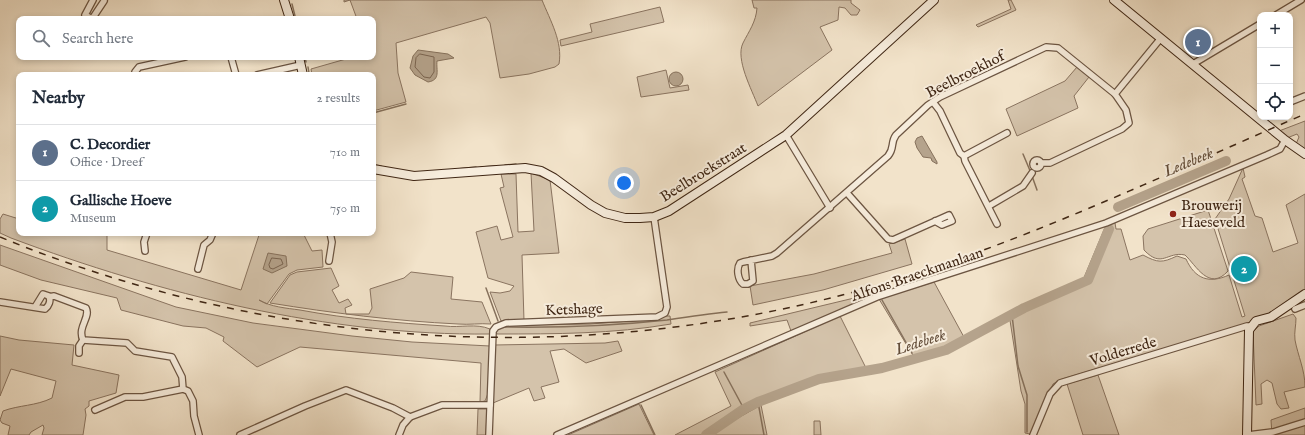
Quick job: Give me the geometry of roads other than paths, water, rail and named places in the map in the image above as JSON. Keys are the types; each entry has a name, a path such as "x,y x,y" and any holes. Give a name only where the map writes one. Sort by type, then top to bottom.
{"street":[{"path":"87,16 85,15 93,0"},
{"path":"94,16 104,0"},
{"path":"284,0 289,16"},
{"name":"Beelbroekstraat","path":"376,170 414,176 525,168 541,172 554,178 591,205 605,213 625,218 654,217 685,202 786,135 856,69 934,0"},
{"path":"1114,0 1257,114"},
{"path":"1281,12 1301,0"},
{"path":"1193,64 1257,26"},
{"path":"1115,94 1161,38"},
{"name":"Beelbroekhof","path":"751,260 772,256 778,253 830,208 893,151 894,138 896,135 933,102 1040,50 1052,47 1058,48 1115,94 1126,110 1129,123 1122,129 1050,163 1041,163"},
{"path":"135,72 139,67 171,60"},
{"path":"232,60 235,72"},
{"path":"266,72 300,61 302,72"},
{"path":"1293,101 1305,96"},
{"path":"933,102 940,111 960,153 964,156 997,224"},
{"path":"1264,120 1286,140 1305,154"},
{"path":"964,156 1007,133"},
{"path":"786,135 830,208"},
{"name":"Alfons Braeckmanlaan","path":"557,435 877,297 1106,223 1267,155 1280,149 1286,140"},
{"path":"989,206 1023,186 1031,174"},
{"path":"847,193 888,239 893,240 935,221"},
{"name":"Ketshage","path":"489,435 493,331 496,326 506,323 657,317 665,314 667,307 654,217"},
{"path":"145,251 144,242 146,236"},
{"path":"198,269 204,245 210,240 212,236"},
{"path":"329,261 332,242 331,236"},
{"path":"35,307 43,294 49,297 54,296 86,308 87,315 81,328 83,340 79,346 79,353"},
{"path":"1305,294 1271,317 1256,321 1251,326 1248,336 1248,435 1273,432 1305,422"},
{"path":"0,302 45,309 48,307 49,297"},
{"path":"1295,309 1305,305"},
{"name":"Volderrede","path":"1033,435 1050,394 1060,383 1240,328 1251,326"},
{"path":"83,340 128,344 135,351 172,357 182,377 183,389"},
{"path":"94,410 125,397 143,397 183,389 188,391 192,397 194,416 199,435"},
{"path":"240,435 312,403 346,390 392,408 410,417"},
{"path":"399,435 403,425 410,417 442,405 490,405"}],"water":[{"path":"418,50 448,54 454,58 437,61 436,77 432,81 428,82 415,75 410,68 413,56"},
{"path":"673,72 679,72 683,76 683,82 679,86 673,86 669,82 669,76"},
{"path":"922,136 937,164 932,161 931,158 923,157 917,148 915,142 917,138"},
{"path":"268,253 286,256 287,266 272,273 263,269"}],"waterway":[{"path":"292,4 295,16"},
{"path":"308,67 309,72"},
{"path":"376,112 406,104"},
{"path":"1023,154 1031,173"},
{"name":"Ledebeek","path":"1118,207 1226,161"},
{"path":"505,165 516,164"},
{"path":"376,165 381,166"},
{"path":"481,167 495,166"},
{"path":"457,169 476,167"},
{"path":"1032,176 1037,190"},
{"name":"Ledebeek","path":"706,435 744,409 758,402 819,379 882,368 946,350 1024,308 1088,280 1109,229"},
{"path":"486,288 498,321"},
{"path":"882,300 912,353"},
{"path":"502,327 564,327 626,324 727,312"},
{"path":"1012,315 1018,366 1027,395 1027,432"},
{"path":"724,372 744,409"},
{"path":"758,402 764,435"},
{"path":"641,405 655,435"}],"railway":[{"path":"0,237 106,276 214,305 325,325 437,336 549,337 661,329 773,311 882,284 936,267 1043,227 1305,114"}],"place":[{"name":"C. Decordier","path":"1198,42"},
{"name":"Brouwerij Haeseveld","path":"1173,214"},
{"name":"Gallische Hoeve","path":"1244,269"}]}
